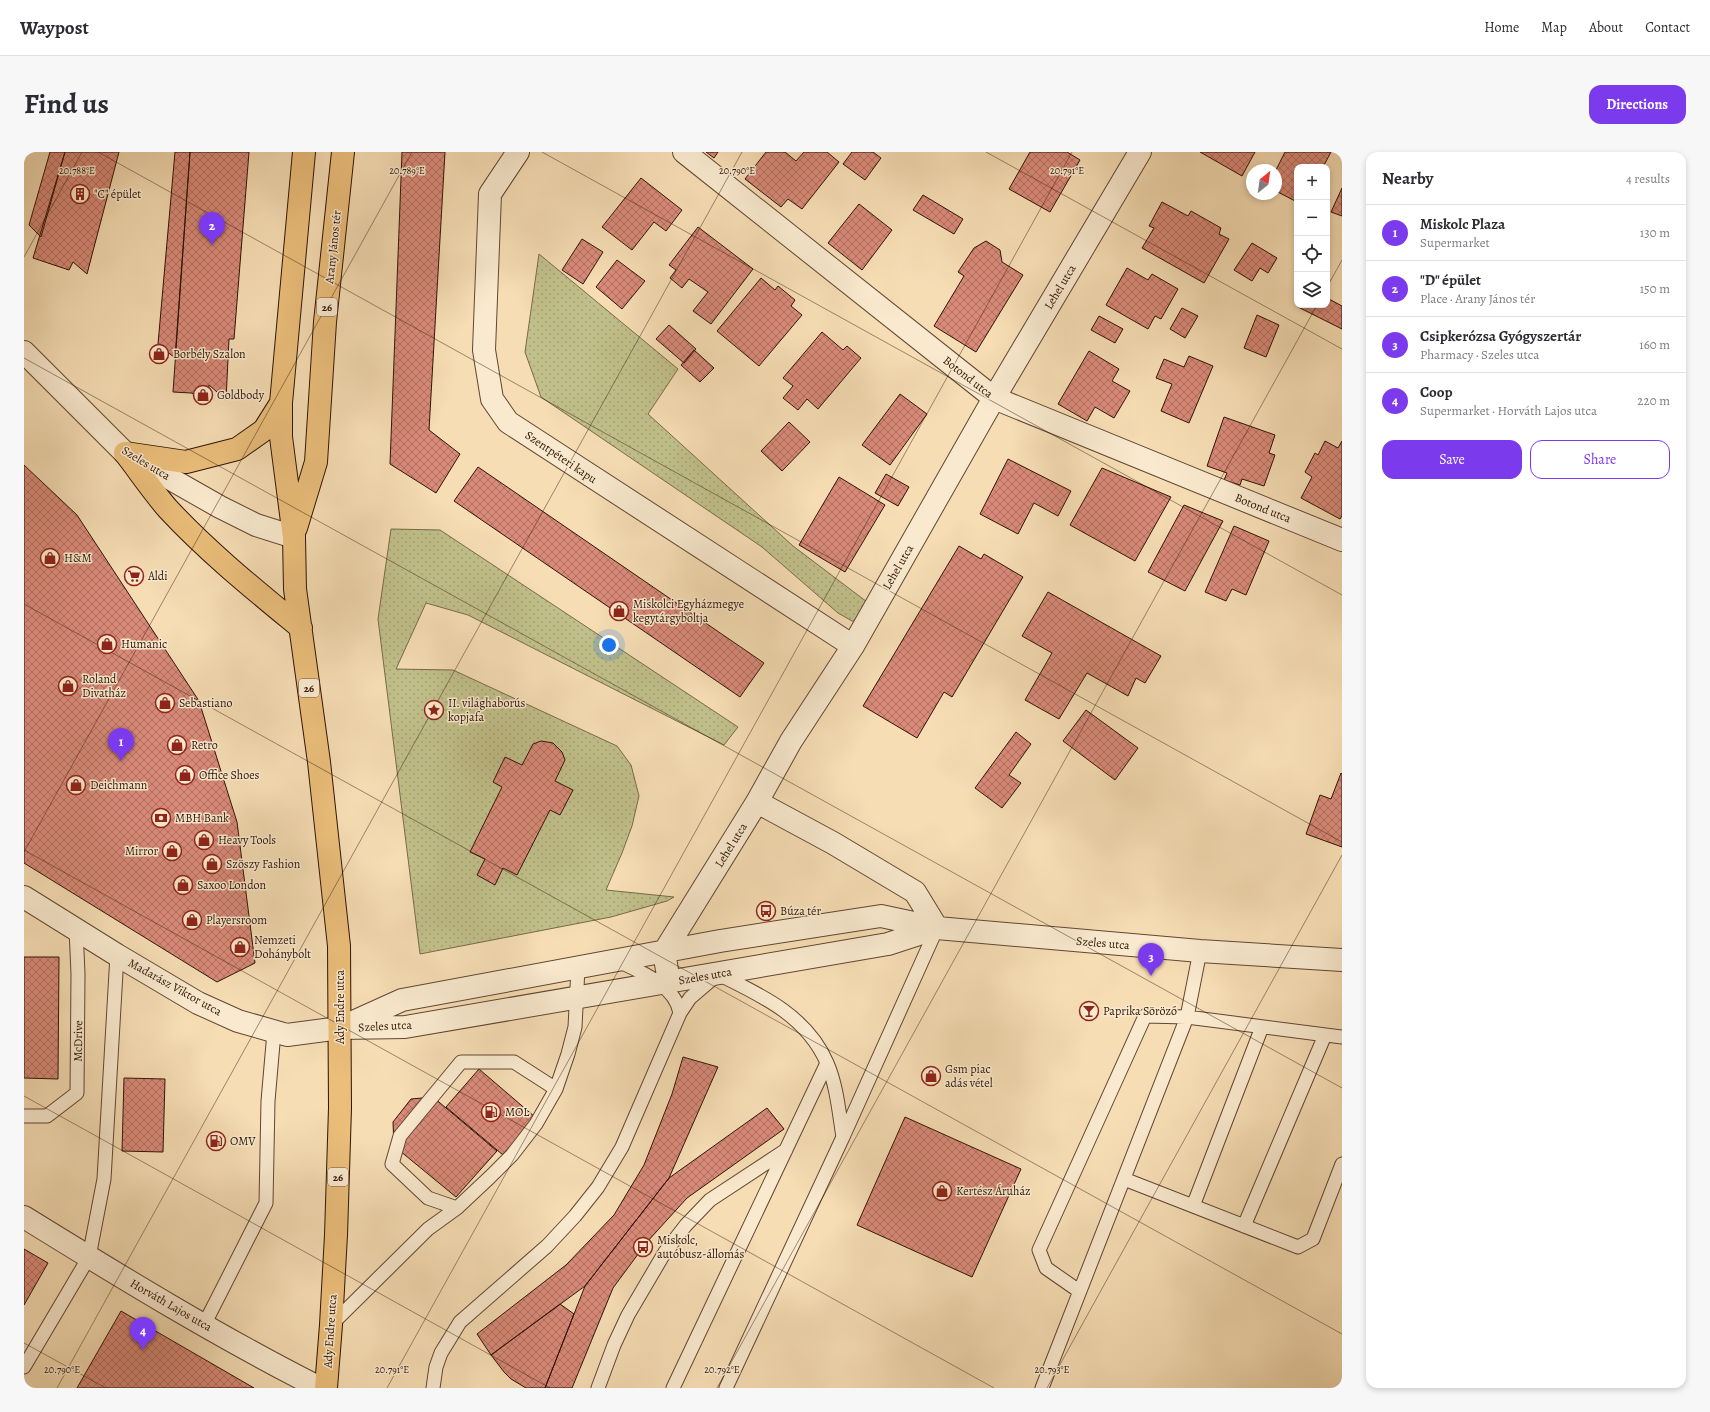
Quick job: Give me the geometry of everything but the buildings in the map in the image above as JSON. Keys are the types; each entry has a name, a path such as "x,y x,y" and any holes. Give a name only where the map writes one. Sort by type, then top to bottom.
{"main road":[{"name":"26","path":"301,628 295,589 294,537 283,456 281,403 304,152"},
{"name":"Arany János tér","path":"294,537 316,462 325,322 343,152"},
{"path":"125,453 186,462 237,449 264,430 281,403"},
{"path":"125,453 168,508 206,547 301,628"},
{"name":"Ady Endre utca","path":"301,628 319,762 339,946 340,1028 336,1235 326,1388"}],"street":[{"name":"Szentpéteri kapu","path":"518,152 490,194 484,350 492,398 508,422 853,646"},
{"name":"Botond utca","path":"684,152 994,398 1342,540"},
{"name":"Lehel utca","path":"664,952 757,802 791,741 853,646 994,398 1140,152"},
{"name":"Szeles utca","path":"24,352 125,453 220,507 256,525 294,537"},
{"path":"757,802 833,843 914,892 937,928"},
{"name":"Madarász Viktor utca","path":"24,897 117,955 198,1002 238,1021 287,1035 340,1028"},
{"name":"Szeles utca","path":"340,1028 402,1000 720,941 881,916 937,928 1200,951 1342,960"},
{"name":"Szeles utca","path":"340,1028 405,1027 888,944 937,928"},
{"path":"664,952 664,983"},
{"name":"Horváth Lajos utca","path":"24,1217 261,1358 320,1388"}],"lane":[{"path":"726,1388 937,928"},
{"name":"McDrive","path":"24,1116 47,1116 77,1093 78,974 76,929"},
{"path":"1042,1388 1187,1017 1200,951"},
{"path":"24,1367 89,1257 104,1179 117,955"},
{"path":"617,961 664,983 675,999 680,1013"},
{"path":"331,1325 428,1229 457,1208 512,1154 536,1124 556,1089 568,1054 575,1027 578,968"},
{"path":"433,1388 440,1352 460,1322 547,1246 575,1216 598,1187 622,1147 680,1013 690,998 718,974 754,991 777,1005 800,1023 816,1043 827,1063 837,1099 842,1137"},
{"path":"1079,1291 1046,1268 1039,1250 1145,1016 1187,1017 1342,1037"},
{"path":"1193,1206 1262,1027"},
{"path":"204,1325 266,1203 268,1101 274,1032"},
{"path":"1244,1226 1325,1035"},
{"path":"457,1208 428,1198 392,1164 400,1136 461,1062 514,1062 556,1089"},
{"path":"673,1388 827,1063"},
{"path":"598,1388 614,1345 628,1315 664,1252 710,1200 786,1150"},
{"path":"1124,1180 1298,1247 1313,1239 1342,1164"}],"shaded area":[{"path":"539,254 678,369 648,414 793,546 875,608 865,621 852,621 838,613 762,547 541,397 525,352"},
{"path":"391,529 440,530 738,727 724,745 468,615 426,603 396,669 453,670 617,746 631,765 639,796 632,826 606,890 674,897 667,901 611,917 420,954 378,619"}],"place":[{"name":"\"C\" épület","path":"80,194"},
{"name":"\"D\" épület","path":"212,245"},
{"name":"Borbély Szalon","path":"159,354"},
{"name":"Goldbody","path":"203,395"},
{"name":"H&M","path":"50,558"},
{"name":"Aldi","path":"134,576"},
{"name":"Miskolci Egyházmegye kegytárgyboltja","path":"619,611"},
{"name":"Humanic","path":"107,644"},
{"name":"Roland Divatház","path":"68,686"},
{"name":"Sebastiano","path":"165,703"},
{"name":"II. világhaborús kopjafa","path":"434,710"},
{"name":"Retro","path":"177,745"},
{"name":"Miskolc Plaza","path":"121,761"},
{"name":"Office Shoes","path":"185,775"},
{"name":"Deichmann","path":"76,785"},
{"name":"MBH Bank","path":"161,818"},
{"name":"Heavy Tools","path":"204,840"},
{"name":"Mirror","path":"172,851"},
{"name":"Szöszy Fashion","path":"212,864"},
{"name":"Saxoo London","path":"183,885"},
{"name":"Búza tér","path":"766,911"},
{"name":"Playersroom","path":"192,920"},
{"name":"Nemzeti Dohánybolt","path":"240,947"},
{"name":"Csipkerózsa Gyógyszertár","path":"1151,976"},
{"name":"Paprika Söröző","path":"1089,1011"},
{"name":"Gsm piac adás vétel","path":"931,1076"},
{"name":"MOL","path":"491,1112"},
{"name":"OMV","path":"216,1141"},
{"name":"Kertész Áruház","path":"942,1191"},
{"name":"Miskolc, autóbusz-állomás","path":"643,1247"},
{"name":"Coop","path":"143,1350"}]}
